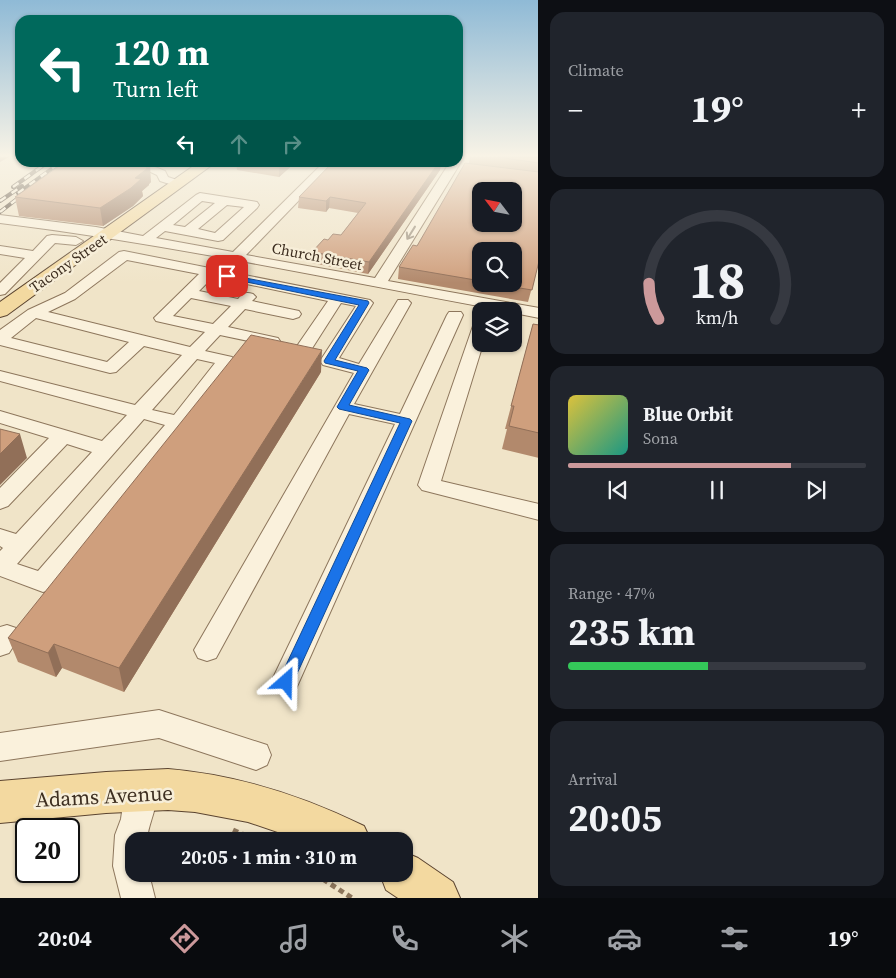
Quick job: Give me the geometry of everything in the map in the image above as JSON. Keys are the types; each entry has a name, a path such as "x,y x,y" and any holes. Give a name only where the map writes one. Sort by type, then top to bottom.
{"main road":[{"name":"Tacony Street","path":"0,311 159,199"},
{"name":"Adams Avenue","path":"0,802 141,790 203,794 240,800 286,811 332,832"},
{"path":"413,882 437,898"}],"street":[{"path":"146,240 198,199"},
{"path":"162,227 218,237 253,205 215,199"},
{"path":"236,257 294,199"},
{"path":"379,284 435,199"},
{"path":"187,232 224,200"},
{"name":"Church Street","path":"0,219 104,239 146,240 379,284 472,304"},
{"path":"224,232 256,237"},
{"path":"0,291 52,239 104,239"},
{"path":"0,250 35,255"},
{"path":"0,339 33,313 70,296 124,255 365,303 329,361 364,370"},
{"path":"210,272 162,318 272,341"},
{"path":"33,313 192,354 226,361 178,422 43,582 0,567 10,541 106,449 192,354 261,283"},
{"path":"189,293 294,314"},
{"path":"305,346 338,298"},
{"path":"207,650 403,303"},
{"name":"Church Street","path":"522,311 538,313"},
{"path":"286,682 455,315"},
{"path":"0,339 110,368 142,340"},
{"path":"472,352 429,485 538,512"},
{"path":"0,376 178,422"},
{"path":"343,407 406,421"},
{"path":"0,417 106,449"},
{"path":"0,500 63,436"},
{"path":"0,747 159,724 256,755"},
{"path":"138,898 130,866 132,835 137,819 141,790"}],"path":[{"path":"327,882 352,898"}],"building":[{"path":"30,199 114,199 100,208"},
{"path":"312,199 328,199 326,201"},
{"path":"341,199 413,199 369,262 312,252 324,239 328,240 333,234 341,235 366,203"},
{"path":"444,199 472,199 472,232 522,232 522,199 538,199 538,265 532,290 522,288 522,242 472,242 472,279 399,267 413,245 417,246"},
{"path":"533,324 538,325 538,433 509,426 514,406 511,406"},
{"path":"251,335 322,350 119,668 54,644 48,653 8,638"},
{"path":"0,429 20,434 0,454"}],"railway":[{"path":"0,212 17,199"}],"route":[{"path":"227,276 365,303 329,361 364,370 343,407 406,421 286,682"}]}
